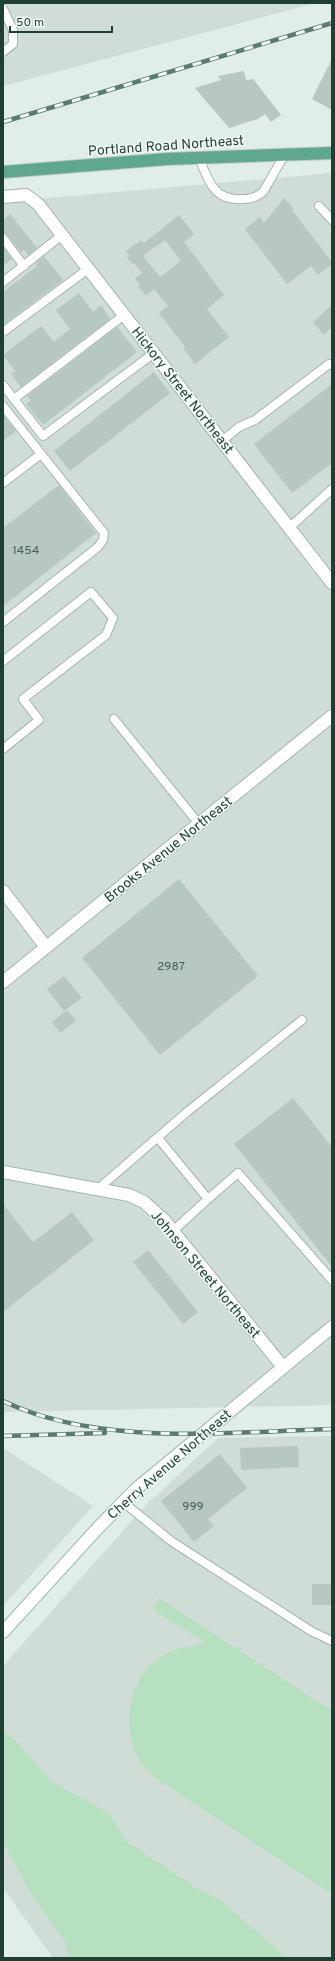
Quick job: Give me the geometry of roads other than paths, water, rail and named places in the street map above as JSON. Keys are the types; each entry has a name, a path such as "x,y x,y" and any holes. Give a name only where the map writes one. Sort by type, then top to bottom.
{"main road":[{"name":"Portland Road Northeast","path":"3,172 199,158 332,153"}],"street":[{"name":"Hickory Street Northeast","path":"3,196 26,195 32,199 62,235 332,582"},
{"name":"Brooks Avenue Northeast","path":"3,982 332,716"},
{"path":"3,891 46,947"},
{"name":"Johnson Street Northeast","path":"3,1172 99,1188 128,1195 144,1202 154,1209 173,1231 283,1367"},
{"name":"Cherry Avenue Northeast","path":"3,1632 123,1502 161,1468 332,1327"}],"lane":[{"path":"3,9 13,30 13,44 3,52"},
{"path":"199,158 216,192 228,198 241,199 259,196 263,192 285,154"},
{"path":"319,206 332,220"},
{"path":"3,282 62,235"},
{"path":"3,238 24,266"},
{"path":"3,332 88,269"},
{"path":"14,399 124,316"},
{"path":"3,385 44,436 154,353"},
{"path":"222,441 239,427 255,420 329,364 332,364"},
{"path":"3,406 104,533 104,540 98,547 3,622"},
{"path":"3,483 41,454"},
{"path":"289,528 332,489"},
{"path":"3,661 91,592 114,618 106,635 23,699 39,720 3,749"},
{"path":"114,719 199,824"},
{"path":"99,1188 302,1020"},
{"path":"158,1138 208,1199"},
{"path":"173,1231 238,1173 332,1280"},
{"path":"123,1502 171,1541 305,1627 332,1641"}],"railway":[{"path":"3,122 332,23"},
{"path":"3,1401 40,1416 80,1425 122,1431 208,1434 332,1429"},
{"path":"3,1436 105,1433"}]}
